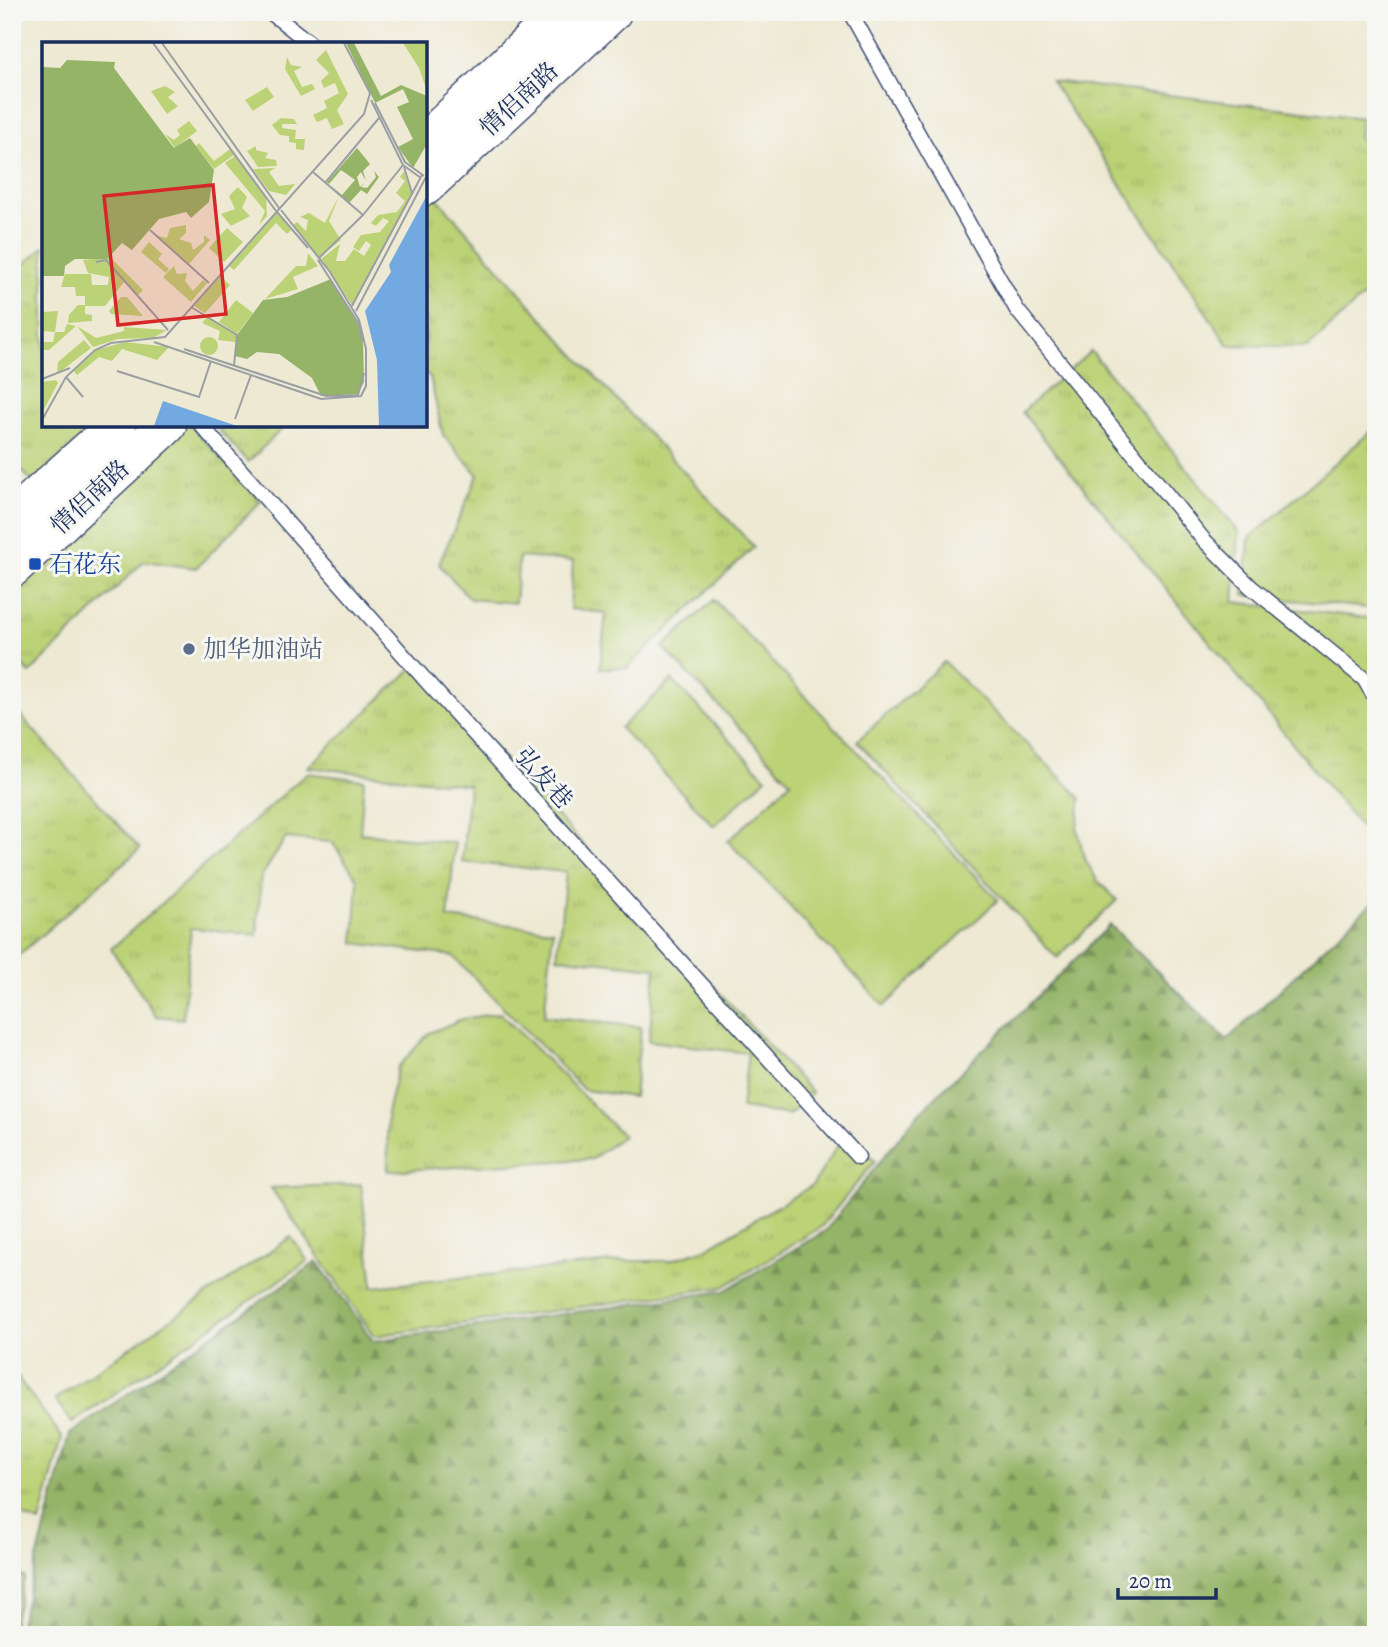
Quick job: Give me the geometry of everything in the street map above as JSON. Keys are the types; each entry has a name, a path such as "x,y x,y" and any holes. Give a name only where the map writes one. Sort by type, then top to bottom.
{"highway":[{"name":"情侣南路","path":"428,136 562,12"},
{"name":"情侣南路","path":"427,184 612,12"},
{"name":"情侣南路","path":"12,519 115,427"},
{"name":"情侣南路","path":"12,568 165,427"}],"lane":[{"path":"270,12 308,42"},
{"path":"850,12 1017,310 1203,539 1251,587 1364,679 1376,699"},
{"name":"弘发巷","path":"203,427 428,683 858,1157"}],"green space":[{"path":"1051,81 1361,118 1359,139 1376,141 1376,285 1308,347 1228,345"},
{"path":"433,193 563,342 754,547 627,668 600,668 606,613 570,609 573,561 519,557 515,603 470,599 439,564 478,475 443,435 430,377 427,374 427,198"},
{"path":"42,249 42,427 93,427 33,483 12,459 12,275"},
{"path":"1091,351 1239,532 1234,602 1376,619 1376,846 1022,412"},
{"path":"178,427 192,427 261,501 196,568 144,561 30,673 12,656 12,579"},
{"path":"216,427 284,427 248,462"},
{"path":"1376,427 1376,609 1244,595 1249,539"},
{"path":"714,600 998,900 884,1006 728,841 791,782 663,647"},
{"path":"944,662 1081,798 1077,827 1084,857 1097,880 1117,900 1057,958 857,741"},
{"path":"417,664 812,1093 789,1115 741,1108 748,1053 649,1041 656,968 557,957 566,872 462,862 469,785 308,767"},
{"path":"672,680 766,778 714,826 620,728"},
{"path":"12,706 140,849 12,961"},
{"path":"307,773 364,780 360,833 455,843 448,918 553,930 544,1016 641,1027 634,1097 584,1090 453,956 354,943 358,880 332,842 286,838 261,877 257,935 191,928 183,1019 156,1016 111,949"},
{"path":"1376,899 1376,1635 17,1635 70,1434 317,1262 373,1341 724,1291 825,1231 917,1115 1110,925 1227,1040"},
{"path":"500,1013 623,1136 592,1159 388,1171 387,1113 398,1067 429,1033 462,1019"},
{"path":"846,1132 875,1161 821,1227 723,1287 374,1336 271,1188 361,1184 373,1287 622,1261 669,1261 705,1249 813,1185"},
{"path":"291,1237 308,1261 72,1423 55,1399"},
{"path":"12,1370 62,1437 40,1523 24,1517 12,1483"},
{"path":"12,1574 25,1577 12,1628"}],"place":[{"name":"石花东","path":"35,564"},
{"name":"加华加油站","path":"189,649"}]}
